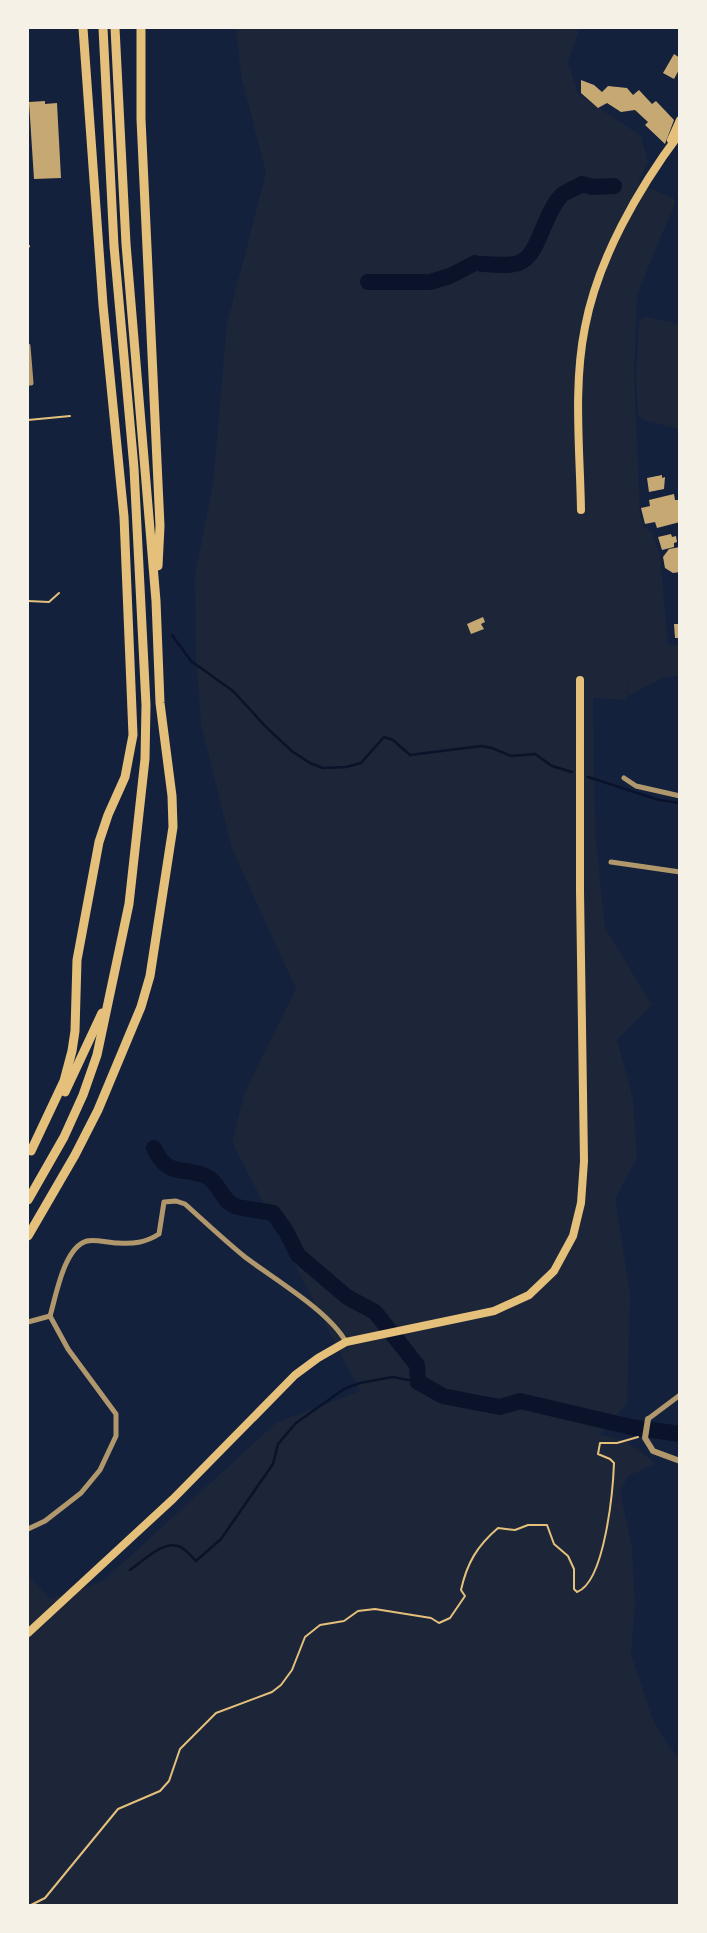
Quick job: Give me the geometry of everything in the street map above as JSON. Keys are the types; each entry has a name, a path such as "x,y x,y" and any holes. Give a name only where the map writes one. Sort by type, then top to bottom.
{"highway":[{"path":"29,1154 64,1081 72,1051 76,1024 76,960 99,842 128,766 132,735 124,517 103,305 83,28"},
{"path":"28,1200 64,1137 83,1095 97,1055 129,904 142,798 146,705 141,602 134,468 122,351 109,160 103,28"},
{"path":"28,1236 75,1156 98,1110 129,1039 150,976 173,827 172,796 160,703 156,601 126,235 115,28"},
{"path":"141,28 141,119 160,526 156,601"},
{"path":"29,1154 56,1110 84,1054 106,1001 113,975"}],"main road":[{"path":"665,153 680,120"},
{"path":"581,510 579,382 585,327 607,255 632,207 665,153 680,134"},
{"path":"28,1633 173,1500 295,1375 318,1358 346,1342 494,1311 529,1295 554,1271 573,1236 581,1203 584,1161 580,891 580,680"}],"street":[{"path":"28,346 31,383 28,383"},
{"path":"624,778 636,786 680,796"},
{"path":"611,862 680,872"},
{"path":"28,1529 45,1521 80,1493 100,1470 116,1436 116,1414 68,1349 50,1316 63,1270 74,1250 87,1241 133,1244 149,1240 159,1234 164,1202 176,1200 184,1204 243,1255 333,1325 340,1331 346,1342"},
{"path":"28,1322 50,1316"},
{"path":"680,1395 648,1418 642,1438 653,1451 680,1461"}],"path":[{"path":"28,420 70,416"},
{"path":"28,601 49,602 59,593"},
{"path":"29,1906 45,1898 118,1809 160,1791 169,1781 180,1749 216,1713 272,1692 282,1685 292,1670 304,1637 320,1626 344,1621 358,1611 374,1610 431,1618 439,1623 450,1618 465,1596 461,1590 473,1554 484,1540 498,1528 515,1530 528,1525 547,1525 554,1544 568,1556 574,1569 574,1589 577,1592 583,1590 591,1579 598,1562 607,1530 614,1479 614,1463 610,1459 598,1454 600,1443 617,1443 642,1438"}],"shaded area":[{"path":"236,28 580,28 568,62 578,94 641,136 648,163 638,182 676,200 637,295 634,375 640,515 644,527 652,532 660,555 668,645 679,645 679,675 662,678 628,696 627,679 627,700 593,698 595,831 605,928 652,1005 617,1040 633,1099 637,1158 615,1199 630,1294 627,1403 600,1435 608,1436 630,1445 655,1464 628,1476 620,1492 632,1548 635,1604 631,1654 653,1720 667,1744 679,1757 679,1905 28,1905 28,1575 50,1599 103,1581 276,1423 360,1391 232,1142 245,1092 296,989 232,849 201,724 196,657 195,575 213,484 227,324 266,173 241,75"},
{"path":"645,317 679,324 679,429 644,420 638,415 636,376 639,322"}],"building":[{"path":"674,54 680,58 680,68 674,79 663,73"},
{"path":"581,80 594,85 602,92 608,86 627,88 633,95 639,90 652,104 656,101 674,120 665,144 645,125 648,122 635,110 621,112 607,103 598,108 581,93"},
{"path":"45,101 45,104 57,103 61,178 34,179 29,102"},
{"path":"662,475 662,478 665,477 664,489 649,492 647,478"},
{"path":"674,494 675,500 678,500 680,505 680,522 657,528 655,522 645,524 641,508 650,506 649,500"},
{"path":"671,534 672,537 676,536 677,542 674,543 674,547 662,550 658,537"},
{"path":"680,547 680,572 673,573 665,568 663,557 669,549"},
{"path":"483,617 485,622 481,624 484,629 471,634 467,624"},
{"path":"674,624 680,624 680,638 675,638"}],"waterway":[{"path":"482,264 515,264 530,255 551,210 566,192 582,184 592,187 614,186"},
{"path":"368,282 430,282 450,276 475,263"},
{"path":"172,635 191,661 233,691 268,729 293,752 310,763 323,768 346,767 361,763 384,737 393,740 410,755 481,746 492,748 511,756 535,754 552,766 572,772"},
{"path":"588,777 659,800 680,803"},
{"path":"154,1148 166,1165 178,1170 201,1174 209,1178 231,1204 273,1213 286,1231 298,1255 347,1297 375,1312 417,1365 418,1382 443,1396 500,1407 520,1401 631,1427 680,1434"},
{"path":"130,1570 159,1549 172,1545 183,1548 196,1561 221,1539 273,1464 278,1444 296,1423 344,1389 360,1383 393,1377 418,1382"}]}
